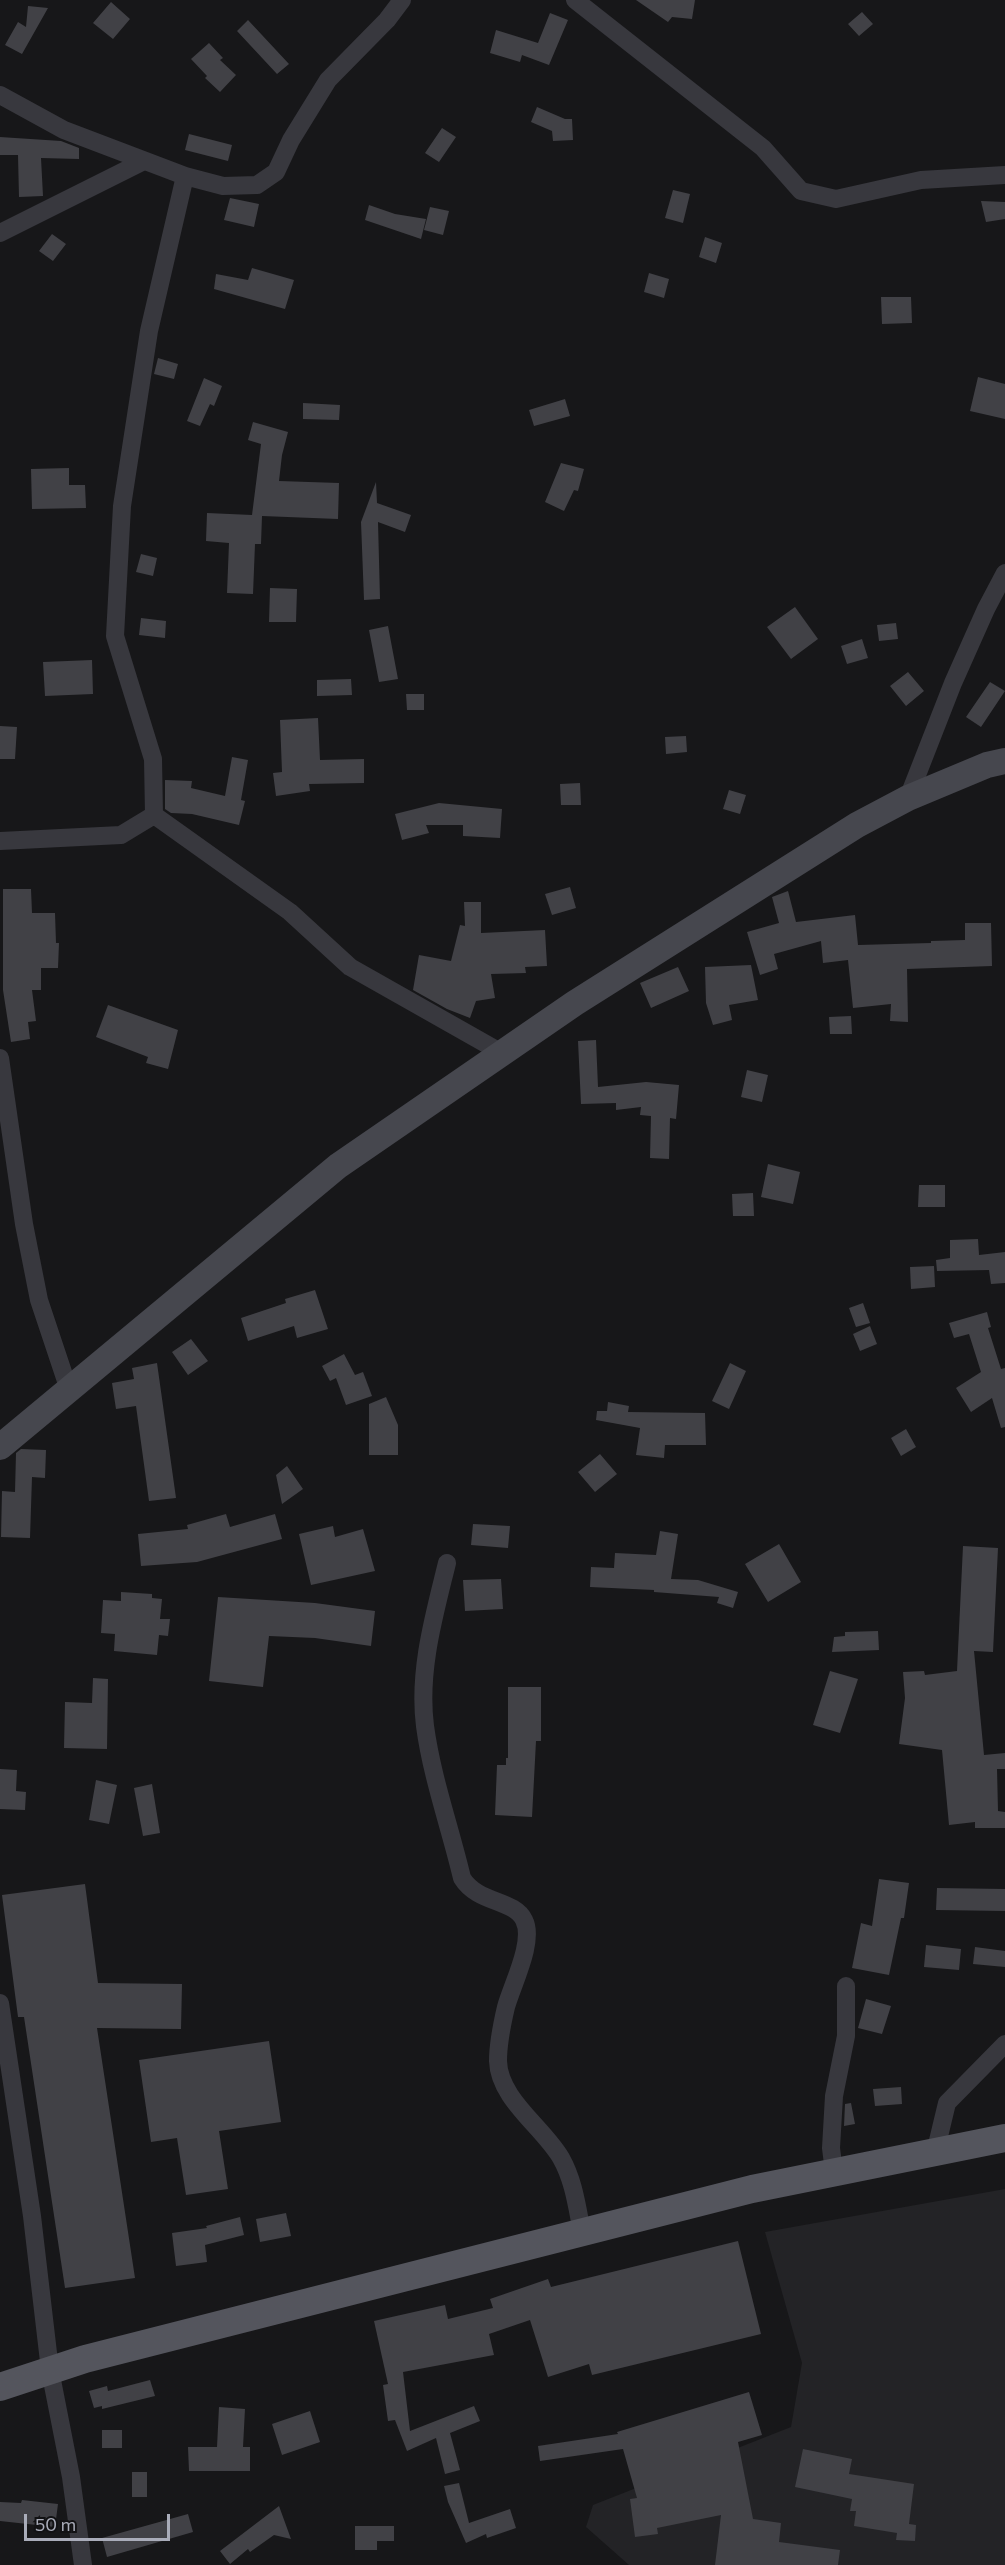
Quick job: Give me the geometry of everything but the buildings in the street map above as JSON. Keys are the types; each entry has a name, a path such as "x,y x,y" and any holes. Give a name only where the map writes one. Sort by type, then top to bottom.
{"main road":[{"path":"0,2387 108,2353 752,2189 1005,2139"}],"street":[{"path":"0,95 64,130 185,176 223,186 257,185 276,172 291,141 328,80 387,20 402,0"},
{"path":"575,0 763,148 801,190 836,199 921,180 1005,175"},
{"path":"0,233 144,161"},
{"path":"154,815 153,759 115,636 122,506 149,331 185,176"},
{"path":"908,798 953,683 1005,573"},
{"path":"0,1447 338,1166 585,996 857,825 908,798 987,765 1005,761"},
{"path":"0,841 121,835 154,815"},
{"path":"154,815 290,912 350,967 502,1053"},
{"path":"0,1058 24,1224 39,1299 69,1390"},
{"path":"447,1563 425,1665 425,1724 434,1772 462,1878 468,1888 516,1910 525,1920 528,1939 506,2008 499,2046 501,2082 560,2156 572,2180 582,2232"},
{"path":"834,2172 831,2148 833,2106 846,2036 846,1986"},
{"path":"0,2003 32,2216 50,2370 71,2477 83,2565"},
{"path":"935,2152 947,2103 1005,2044"}],"shaded area":[{"path":"1005,2189 1005,2565 629,2565 586,2527 593,2505 791,2427 802,2363 765,2232"}]}
